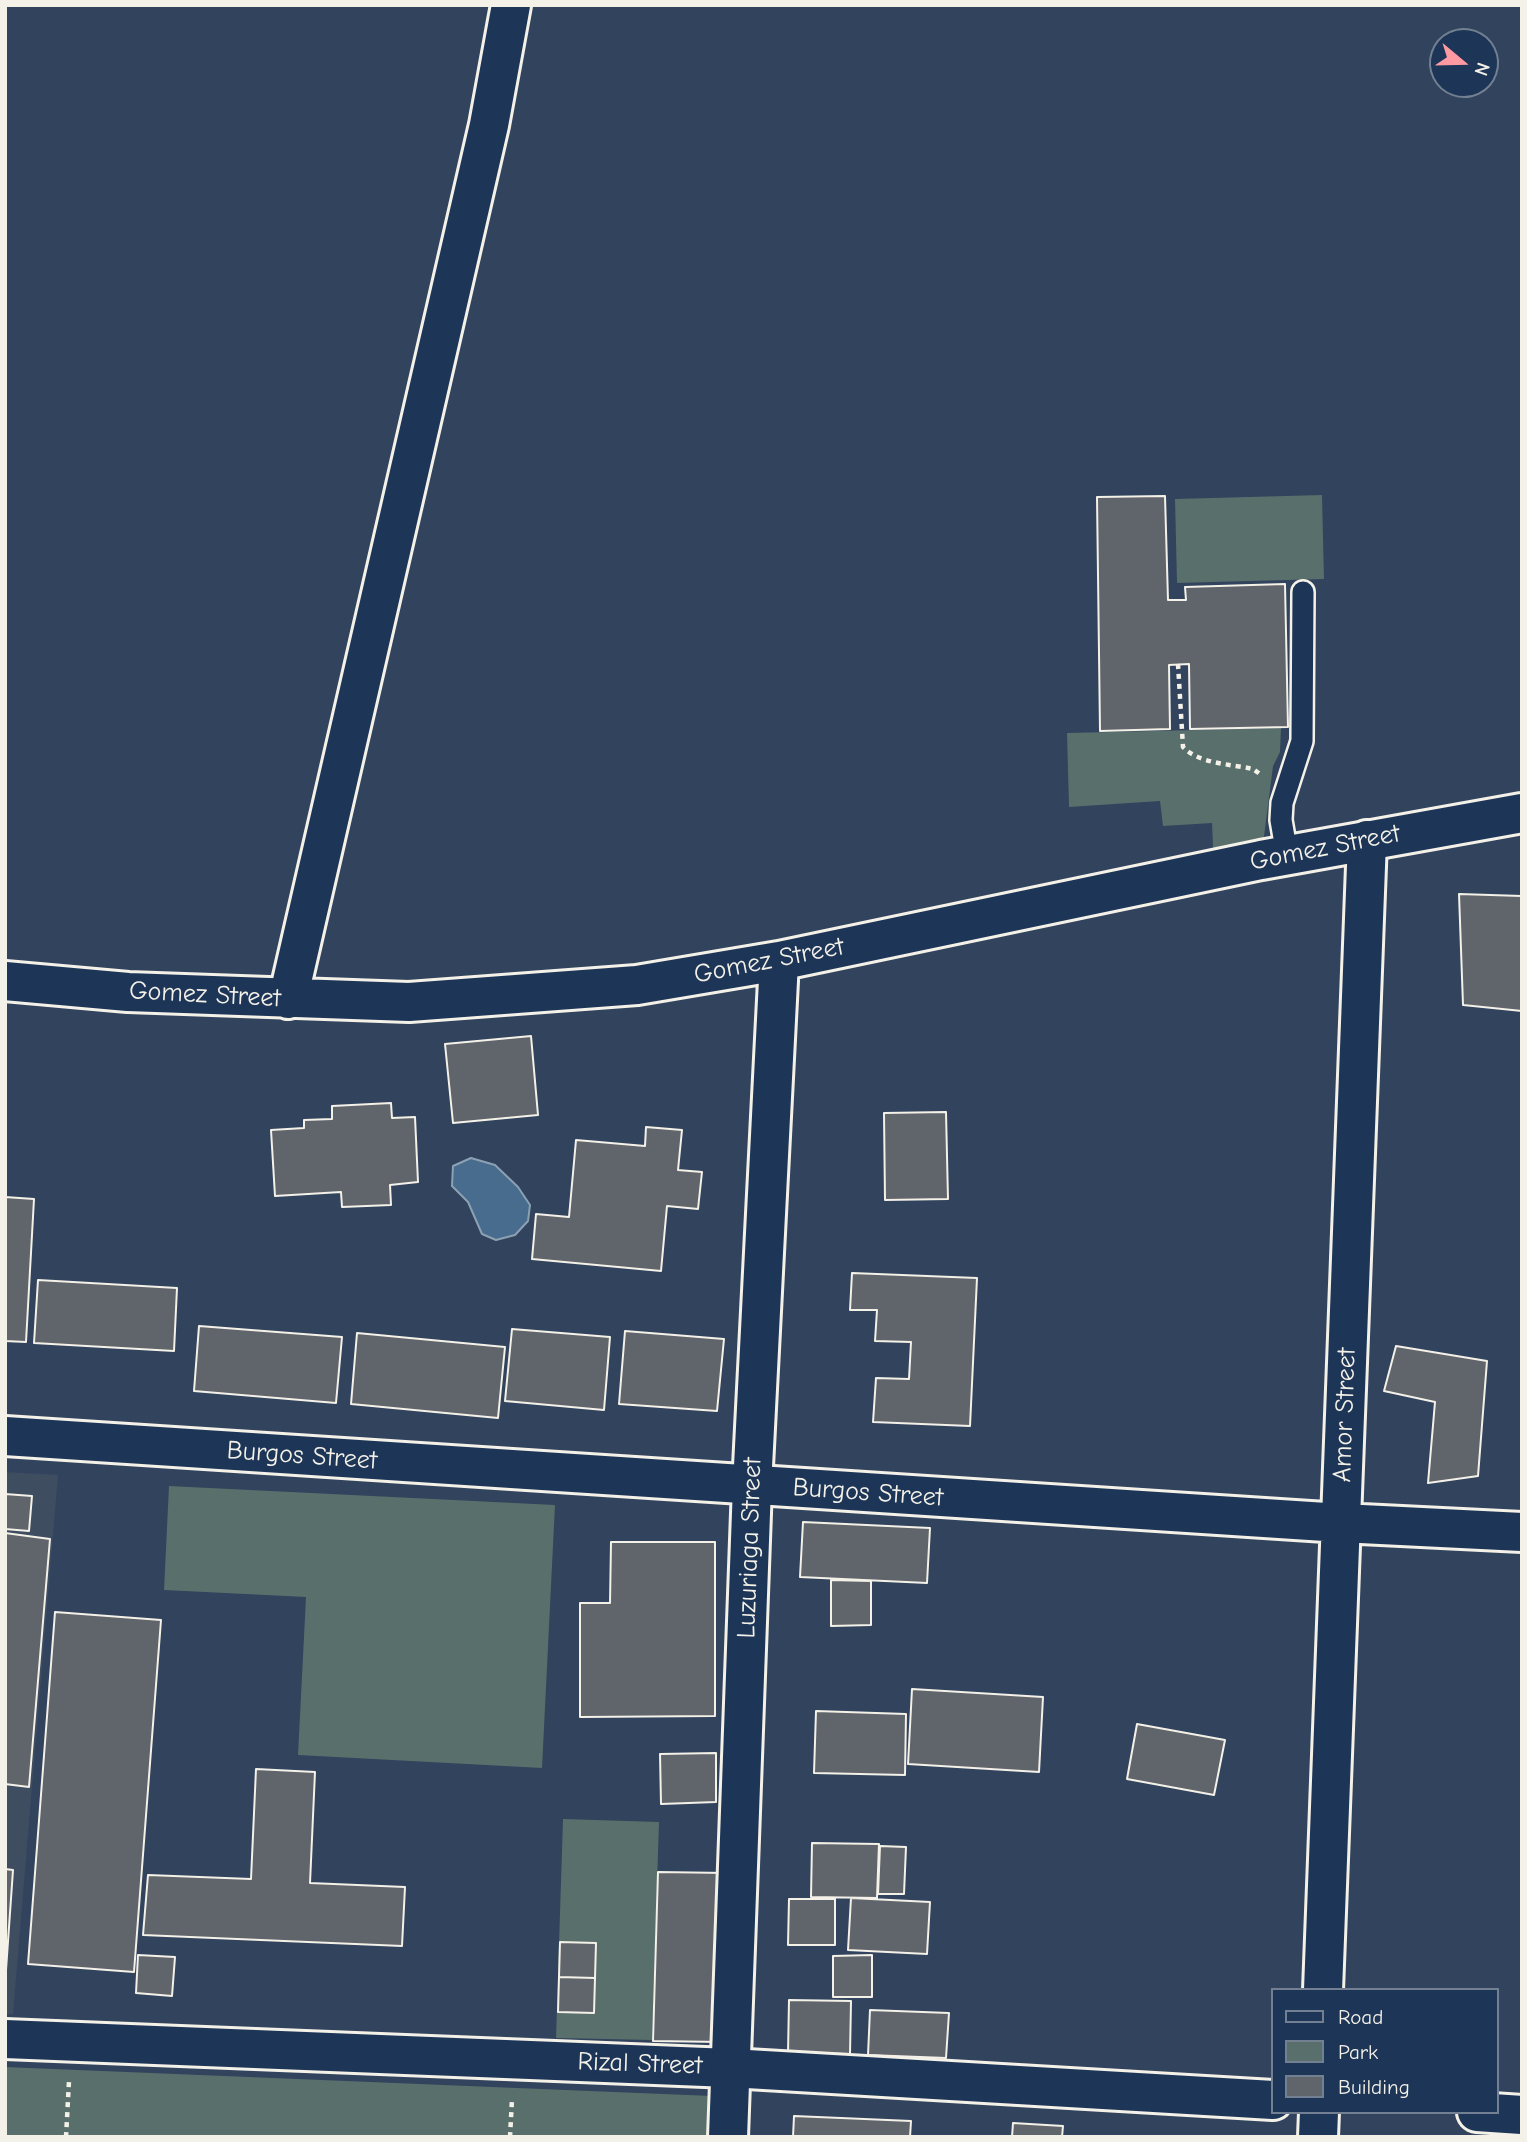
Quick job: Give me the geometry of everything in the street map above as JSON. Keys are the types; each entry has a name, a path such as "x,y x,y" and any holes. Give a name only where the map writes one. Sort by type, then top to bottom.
{"street":[{"path":"288,999 489,125 511,5"},
{"name":"Gomez Street","path":"5,981 128,992 409,1002 623,986 779,961 1287,855 1522,813"},
{"name":"Amor Street","path":"1323,1988 1367,840"},
{"name":"Luzuriaga Street","path":"728,2137 752,1486 779,961"},
{"name":"Burgos Street","path":"5,1436 752,1486 1522,1532"},
{"name":"Rizal Street","path":"5,2039 730,2068 1272,2100"},
{"path":"1499,2113 1522,2115"},
{"path":"1318,2114 1318,2137"}],"lane":[{"path":"1287,855 1281,820 1282,803 1302,741 1303,592"}],"path":[{"path":"1178,664 1183,747 1198,758 1253,769 1265,777"},
{"path":"66,2137 68,2103"},
{"path":"510,2137 511,2121"}],"shaded area":[{"path":"5,1472 58,1475 13,2014 5,2014"}],"green space":[{"path":"1322,495 1324,579 1177,583 1175,499"},
{"path":"1281,728 1280,752 1273,766 1261,860 1214,868 1212,823 1163,826 1160,801 1069,807 1067,733"},
{"path":"169,1486 555,1505 542,1768 298,1755 306,1597 164,1590"},
{"path":"563,1819 659,1822 652,2040 556,2038"},
{"path":"5,2067 712,2096 711,2137 5,2137"}],"water":[{"path":"471,1158 495,1165 518,1187 530,1205 528,1221 515,1235 496,1240 482,1234 468,1202 452,1186 453,1166"}],"building":[{"path":"1165,496 1168,600 1186,600 1185,587 1285,584 1288,727 1190,729 1189,664 1169,665 1170,729 1100,731 1097,497"},
{"path":"1459,894 1522,896 1522,1011 1463,1005"},
{"path":"531,1036 538,1115 453,1123 445,1044"},
{"path":"391,1103 392,1118 415,1117 418,1182 390,1185 391,1205 342,1207 341,1192 275,1196 271,1130 304,1128 304,1120 332,1119 332,1106"},
{"path":"946,1112 948,1199 885,1200 884,1113"},
{"path":"646,1127 682,1130 678,1170 702,1172 698,1209 667,1206 661,1271 532,1259 536,1214 569,1217 576,1140 645,1146"},
{"path":"5,1197 34,1199 26,1342 5,1341"},
{"path":"852,1273 977,1278 970,1426 873,1422 876,1378 909,1379 911,1342 875,1341 877,1310 850,1310"},
{"path":"38,1280 177,1288 174,1351 34,1343"},
{"path":"199,1326 342,1337 336,1403 194,1391"},
{"path":"512,1329 610,1337 604,1410 505,1401"},
{"path":"625,1331 724,1339 717,1411 619,1404"},
{"path":"357,1333 505,1347 498,1418 351,1404"},
{"path":"1396,1346 1487,1361 1478,1476 1428,1483 1435,1402 1384,1391"},
{"path":"5,1494 32,1496 29,1531 5,1529"},
{"path":"803,1522 930,1528 927,1583 800,1577"},
{"path":"5,1533 50,1539 29,1787 5,1784"},
{"path":"611,1542 715,1542 715,1716 580,1717 580,1603 610,1603"},
{"path":"831,1580 871,1581 871,1625 831,1626"},
{"path":"55,1612 161,1620 134,1972 28,1964"},
{"path":"912,1689 1043,1697 1039,1772 908,1764"},
{"path":"816,1711 906,1714 905,1775 814,1773"},
{"path":"1137,1724 1225,1740 1214,1795 1127,1779"},
{"path":"716,1753 716,1802 661,1804 660,1754"},
{"path":"256,1769 315,1772 310,1883 405,1887 402,1946 143,1935 148,1875 251,1879"},
{"path":"812,1843 879,1844 877,1898 811,1897"},
{"path":"880,1846 906,1847 904,1894 878,1894"},
{"path":"5,1869 13,1870 6,1970 5,1970"},
{"path":"658,1872 727,1873 722,2042 653,2041"},
{"path":"851,1898 930,1902 927,1954 848,1950"},
{"path":"789,1899 835,1899 835,1945 788,1945"},
{"path":"560,1942 596,1943 595,1978 559,1977"},
{"path":"138,1955 175,1957 172,1996 136,1993"},
{"path":"872,1955 872,1997 833,1997 833,1956"},
{"path":"559,1977 595,1978 594,2013 558,2012"},
{"path":"789,2000 851,2001 850,2054 788,2053"},
{"path":"870,2010 949,2013 946,2058 868,2055"},
{"path":"794,2116 911,2121 910,2137 793,2137"},
{"path":"1013,2123 1063,2126 1062,2137 1012,2137"}]}
